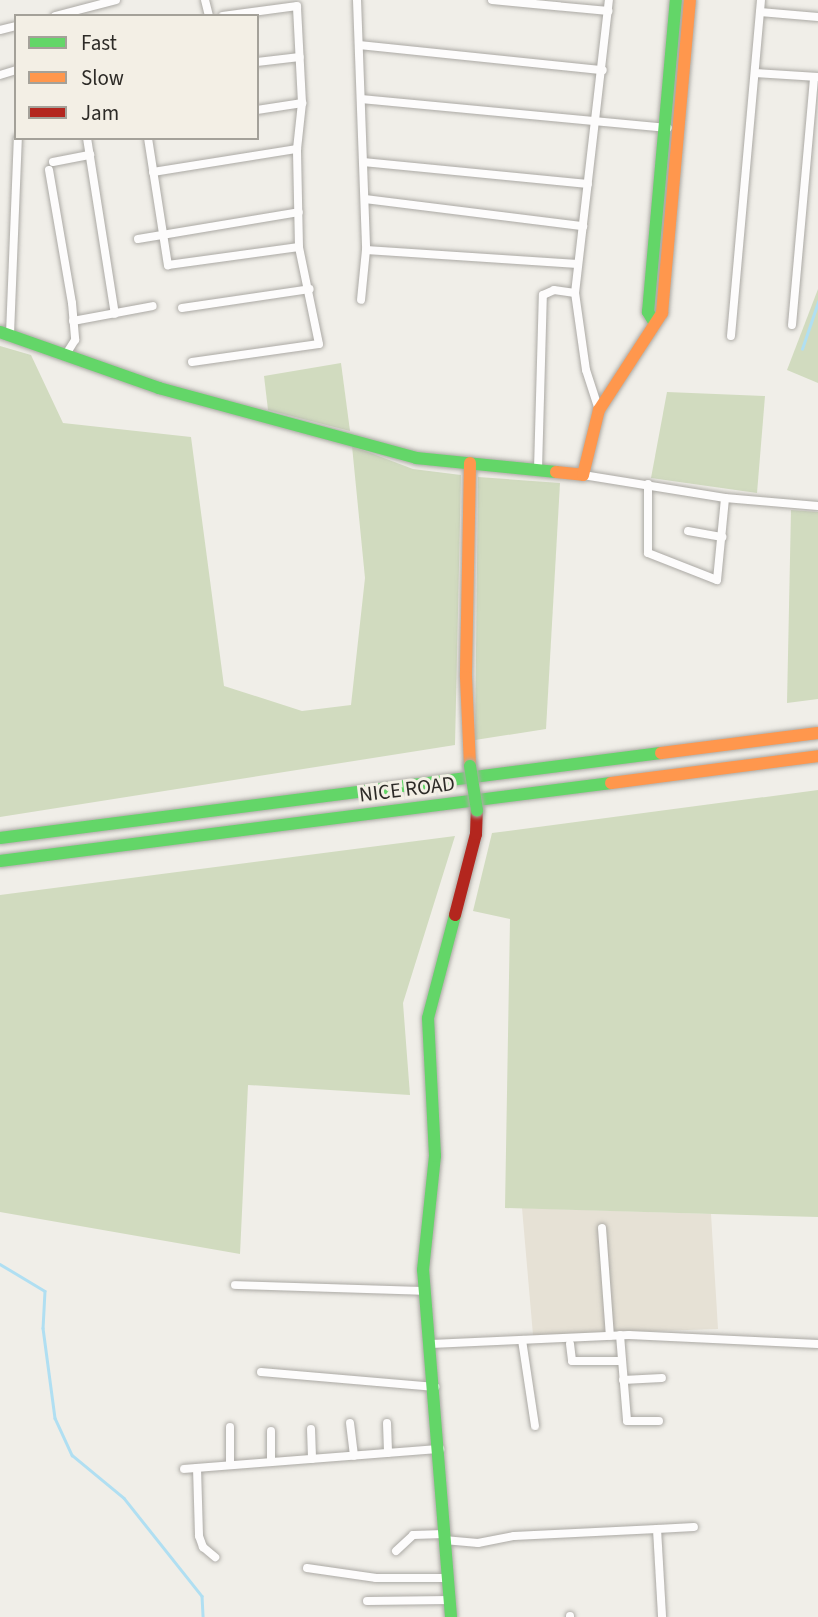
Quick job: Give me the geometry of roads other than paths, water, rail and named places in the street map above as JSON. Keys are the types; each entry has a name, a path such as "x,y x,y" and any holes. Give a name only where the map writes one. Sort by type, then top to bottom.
{"main road":[{"path":"654,322 648,312 676,0"},
{"path":"5,333 183,395 416,458 583,475 599,410 662,313 690,0"},
{"path":"451,1617 424,1270 435,1156 428,1018 476,834 477,810 470,766 466,702 470,463"},
{"name":"NICE ROAD","path":"0,838 818,733"},
{"name":"NICE ROAD","path":"0,861 818,756"}],"street":[{"path":"63,14 116,0"},
{"path":"357,0 366,250 361,300"},
{"path":"492,0 608,11"},
{"path":"599,410 586,370 575,293 603,70 609,0"},
{"path":"731,336 761,0"},
{"path":"192,362 319,344 310,289 299,247 297,149 302,103 297,3 234,14"},
{"path":"760,12 818,17"},
{"path":"359,45 603,70"},
{"path":"259,62 300,57"},
{"path":"755,73 816,77 792,325"},
{"path":"360,99 678,130"},
{"path":"259,110 302,103"},
{"path":"5,333 18,140"},
{"path":"87,140 115,314"},
{"path":"148,140 169,265 299,247"},
{"path":"153,172 297,149"},
{"path":"67,354 75,340 51,166 90,155"},
{"path":"363,162 588,184"},
{"path":"365,199 583,226"},
{"path":"138,239 299,212"},
{"path":"366,250 578,264"},
{"path":"182,308 310,289"},
{"path":"538,469 543,295 554,290 575,293"},
{"path":"73,321 153,306"},
{"path":"583,475 725,498 818,506"},
{"path":"648,484 648,553 717,580 725,498"},
{"path":"688,531 722,537"},
{"path":"602,1228 610,1336"},
{"path":"235,1285 426,1291"},
{"path":"620,1335 627,1421 659,1421"},
{"path":"431,1344 620,1335 818,1344"},
{"path":"522,1340 535,1426"},
{"path":"570,1344 572,1361 622,1361"},
{"path":"261,1372 435,1387"},
{"path":"624,1380 662,1378"},
{"path":"350,1423 354,1456"},
{"path":"387,1423 388,1453"},
{"path":"229,1465 230,1427"},
{"path":"311,1429 312,1459"},
{"path":"271,1431 271,1462"},
{"path":"184,1469 440,1449"},
{"path":"197,1468 200,1536 203,1547 215,1556"},
{"path":"396,1551 413,1535 478,1543 514,1536 694,1527"},
{"path":"657,1529 662,1617"},
{"path":"307,1569 376,1578 447,1578"},
{"path":"367,1601 450,1600"}],"waterway":[{"path":"802,349 818,302"},
{"path":"0,1264 45,1291 43,1328 55,1418 72,1455 124,1498 202,1596 203,1617"}]}
